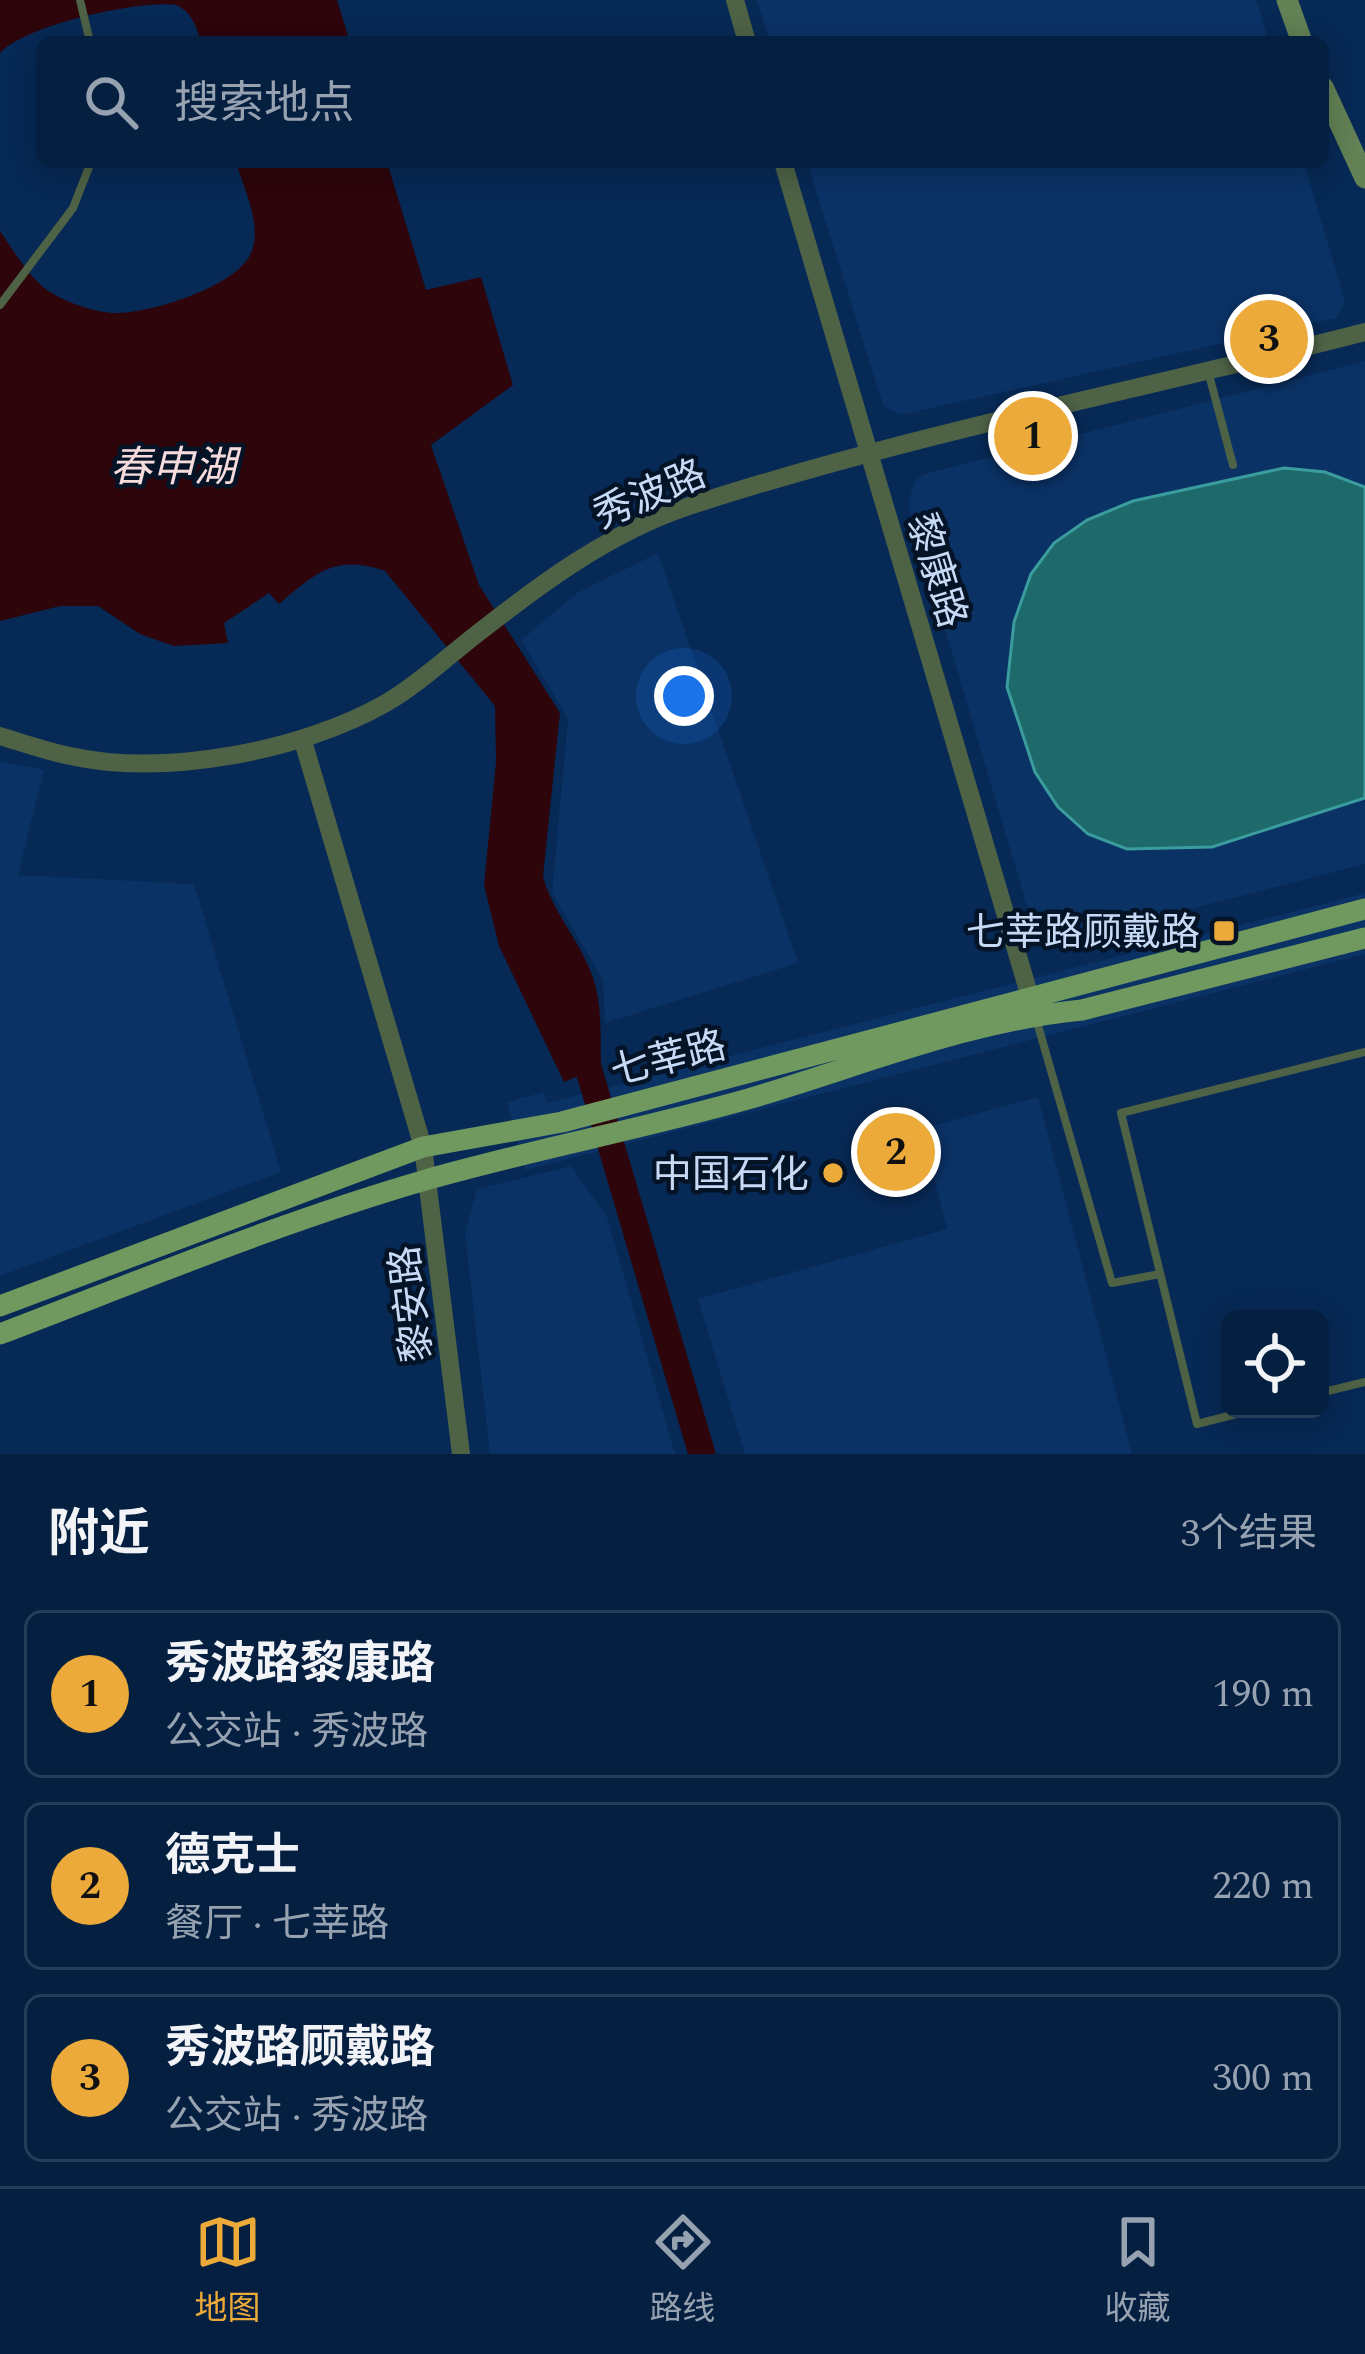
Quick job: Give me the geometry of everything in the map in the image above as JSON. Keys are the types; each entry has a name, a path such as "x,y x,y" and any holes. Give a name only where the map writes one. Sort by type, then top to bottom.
{"main road":[{"path":"1287,0 1300,36"},
{"path":"1329,100 1365,178"},
{"name":"七莘路","path":"0,1334 235,1244 565,1131 1032,1006 1365,909"},
{"name":"七莘路","path":"1032,1006 1082,1010 1365,938"},
{"name":"七莘路","path":"0,1306 423,1147 565,1131"}],"street":[{"path":"735,0 745,36"},
{"name":"黎康路","path":"785,168 1032,1006"},
{"name":"秀波路","path":"0,736 74,757 143,762 227,757 302,741 386,703 608,541 685,507 869,453 1365,332"},
{"name":"黎安路","path":"302,741 423,1147 460,1454"}],"lane":[{"path":"80,0 89,36"},
{"path":"0,304 73,208 89,168"},
{"path":"1208,370 1233,465"},
{"path":"1032,1006 1112,1283 1160,1274"},
{"path":"1221,1418 1197,1424 1120,1113 1365,1052"},
{"path":"1329,1391 1365,1382"}],"shaded area":[{"path":"757,0 1256,0 1267,36 768,36"},
{"path":"809,168 1306,168 1345,302 1336,318 900,415 883,405"},
{"path":"1365,361 1365,864 1058,943 1047,941 1032,923 908,504 915,480"},
{"path":"658,553 798,963 605,1023 603,980 552,893 568,719 521,640 577,593"},
{"path":"0,761 44,770 18,875 194,884 281,1172 0,1276"},
{"path":"1365,893 1365,954 525,1170 507,1102 544,1092 547,1103"},
{"path":"1038,1097 1132,1454 745,1454 698,1299 947,1229 921,1129"},
{"path":"571,1166 607,1217 675,1454 490,1454 465,1232 477,1189"}],"water":[{"path":"0,0 337,0 348,36 199,36 186,11 159,4 57,24 0,53"},
{"name":"春申湖","path":"238,168 389,168 426,290 481,277 513,385 431,445 479,585 560,713 543,876 594,981 601,1066 564,1082 499,946 484,885 496,762 495,706 385,571 340,566 316,575 279,604 269,593 224,623 228,643 174,646 140,634 98,606 60,606 0,621 0,231 40,285 72,303 119,313 172,302 212,286 243,265 255,231"}],"building":[{"path":"1284,468 1325,472 1365,487 1365,798 1212,847 1127,849 1088,834 1058,807 1035,772 1007,687 1014,622 1031,574 1054,543 1087,520 1133,501"}],"waterway":[{"path":"580,1040 702,1454"}],"place":[{"name":"秀波路顾戴路","path":"1269,339"},
{"name":"秀波路黎康路","path":"1033,436"},
{"name":"七莘路顾戴路","path":"1224,931"},
{"name":"德克士","path":"896,1152"},
{"name":"中国石化","path":"833,1173"}]}
